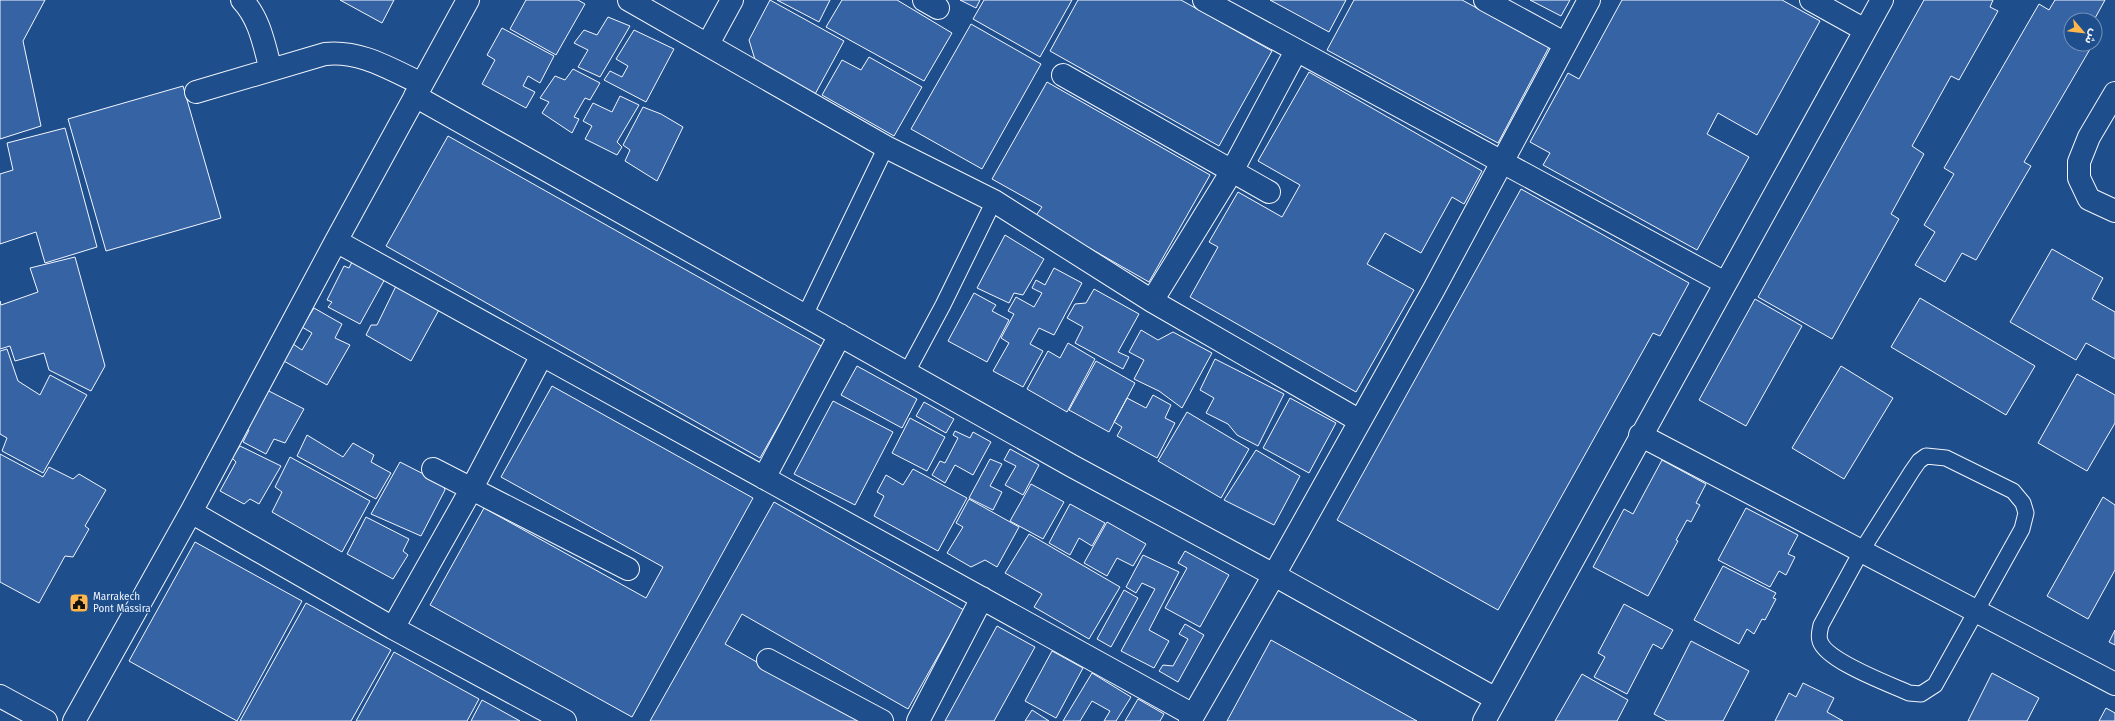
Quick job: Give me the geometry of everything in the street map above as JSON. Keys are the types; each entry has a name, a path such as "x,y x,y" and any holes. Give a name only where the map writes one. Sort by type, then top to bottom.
{"street":[{"path":"242,0 250,9 258,25 271,70"},
{"path":"74,721 191,512 336,241 468,0"},
{"path":"629,0 886,147 994,201 1152,301 1360,421"},
{"path":"708,44 732,0"},
{"path":"1204,0 1725,283"},
{"path":"1484,0 1564,43"},
{"path":"336,241 982,598 1191,718 1274,575 1434,289 1500,162 1564,43 1589,0"},
{"path":"1811,0 1865,30"},
{"path":"1484,721 1640,435 1882,0"},
{"path":"1152,301 1232,171 1296,51"},
{"path":"196,92 325,54 348,53 360,56 840,335 1072,466 1274,575 1496,699"},
{"path":"1063,75 1269,192"},
{"path":"2115,93 2090,137 2079,162 2079,178 2089,199 2115,211"},
{"path":"764,478 840,335"},
{"path":"393,628 472,488 542,355"},
{"path":"1640,435 1862,550 2115,684"},
{"path":"433,468 628,569"},
{"path":"191,512 393,628 565,721"},
{"path":"918,721 982,598"},
{"path":"768,660 882,721"},
{"path":"0,696 46,721"}],"lane":[{"path":"805,315 886,147"},
{"path":"907,372 943,305 994,201"},
{"path":"1926,456 1946,458 2013,491 2024,503 2026,513 2022,529 1976,611 1935,685 1921,694 1909,693 1842,662 1828,654 1820,641 1819,636 1821,625 1862,550 1912,471 1919,461 1926,456"}],"building":[{"path":"0,0 45,0 23,41 41,126 0,139"},
{"path":"340,0 394,0 382,23"},
{"path":"526,0 578,0 585,4 556,55 510,29"},
{"path":"770,0 844,41 814,96 756,63 749,40"},
{"path":"777,0 830,0 819,22"},
{"path":"842,0 897,0 952,33 924,81 826,27"},
{"path":"960,0 980,0 976,8"},
{"path":"984,0 1072,0 1040,57 973,19"},
{"path":"1078,0 1181,0 1272,51 1219,146 1050,51"},
{"path":"1270,0 1346,0 1329,32"},
{"path":"1354,0 1462,0 1549,47 1498,143 1327,50"},
{"path":"1530,0 1570,0 1561,16"},
{"path":"1622,0 1782,0 1820,21 1757,135 1718,113 1707,134 1749,157 1697,250 1543,165 1550,153 1530,142 1568,73 1579,79"},
{"path":"1924,0 1993,0 1990,7 1998,11 1959,80 1951,76 1912,146 1924,154 1891,214 1899,219 1832,339 1758,297"},
{"path":"2055,0 2105,0 2098,12 2063,12 2063,52 2088,52 2024,162 2031,166 1976,260 1962,253 1945,282 1915,265 1935,232 1924,225 1954,174 1944,168 2039,4 2049,10"},
{"path":"608,17 630,26 600,77 578,67 588,50 574,43 584,30 597,35"},
{"path":"971,24 1041,64 982,169 911,129"},
{"path":"502,28 554,56 540,83 528,76 523,86 535,92 526,108 482,84 495,60 487,55"},
{"path":"634,30 674,49 646,102 604,80 610,71 622,77 628,66 616,59"},
{"path":"869,57 922,87 894,136 822,95 842,60 861,70"},
{"path":"573,69 600,83 590,100 585,98 574,117 579,119 572,133 542,113 549,102 540,98 555,76 565,80"},
{"path":"1309,72 1482,171 1464,204 1452,197 1421,253 1385,233 1367,264 1414,290 1356,392 1190,297 1218,247 1209,242 1238,192 1282,217 1300,185 1258,161"},
{"path":"1047,82 1210,175 1149,282 1035,217 1042,207 992,179"},
{"path":"183,86 221,218 106,251 68,119"},
{"path":"620,96 639,105 617,142 622,147 617,155 585,139 592,126 583,121 593,103 612,112"},
{"path":"643,107 661,114 683,127 657,181 625,161 630,150 623,145"},
{"path":"65,128 97,247 45,263 36,232 0,244 0,174 13,170 7,143"},
{"path":"448,136 823,347 760,458 386,246"},
{"path":"1521,189 1689,283 1660,336 1653,333 1498,610 1337,520"},
{"path":"1005,235 1044,259 1023,295 1014,293 1009,303 977,288"},
{"path":"2052,249 2103,278 2092,299 2115,312 2115,359 2086,343 2076,360 2010,322"},
{"path":"75,257 105,366 91,391 49,370 44,353 15,361 10,346 0,349 0,301 1,305 38,292 30,268"},
{"path":"353,260 386,277 360,324 328,307 332,302 327,300 344,266 349,268"},
{"path":"1054,268 1082,283 1054,335 1039,328 1030,344 1043,351 1023,387 993,371 1009,343 1001,338 1014,314 1008,311 1016,297 1034,307 1042,293 1032,288 1036,280 1045,285"},
{"path":"397,284 440,308 411,361 366,335 371,325 377,325"},
{"path":"1094,289 1139,314 1118,352 1129,357 1123,369 1075,343 1083,327 1067,318 1075,304 1086,303"},
{"path":"974,293 996,305 992,311 1009,320 987,362 948,341"},
{"path":"1920,298 2035,366 2006,415 1891,347"},
{"path":"1755,299 1802,326 1746,426 1699,400"},
{"path":"314,308 342,324 335,338 350,345 327,385 282,360 293,344 302,350 312,333 302,327"},
{"path":"1141,330 1158,340 1173,332 1212,353 1182,408 1159,391 1134,379 1144,360 1129,352"},
{"path":"1068,343 1095,359 1067,412 1027,389 1048,351 1060,358"},
{"path":"7,349 18,381 40,395 50,375 87,395 43,473 2,451 7,438 0,434 0,351"},
{"path":"1215,359 1284,394 1258,446 1237,435 1228,424 1206,413 1214,398 1200,390"},
{"path":"1096,361 1135,383 1109,432 1069,410"},
{"path":"857,366 917,399 902,428 841,395"},
{"path":"1841,366 1893,398 1844,479 1792,448"},
{"path":"2077,374 2115,395 2115,423 2087,471 2038,443"},
{"path":"552,386 753,498 632,717 430,605 484,508 646,598 663,567 501,477"},
{"path":"265,389 304,409 285,443 274,439 266,454 243,442 249,430 244,427"},
{"path":"1153,395 1171,405 1165,418 1175,423 1157,458 1117,436 1122,427 1114,422 1127,398 1146,408"},
{"path":"1290,398 1336,423 1309,473 1263,448"},
{"path":"833,401 893,432 855,505 794,474"},
{"path":"924,402 954,419 946,433 916,416"},
{"path":"1187,412 1249,449 1221,498 1158,461"},
{"path":"910,418 945,437 927,471 892,453"},
{"path":"955,431 970,438 973,432 991,442 973,475 955,465 945,483 932,475 940,461 945,463 958,438 953,435"},
{"path":"307,435 343,457 353,443 374,455 371,462 391,473 376,499 297,456"},
{"path":"240,446 281,466 259,504 250,499 244,504 220,491 236,462 232,458"},
{"path":"1010,449 1039,465 1023,495 1005,485 1016,466 1004,460"},
{"path":"1256,450 1300,476 1274,525 1224,500"},
{"path":"0,454 43,477 49,467 73,479 79,474 106,490 85,526 89,529 73,557 65,556 39,603 0,582"},
{"path":"290,457 370,501 342,552 272,512 282,492 275,487"},
{"path":"990,459 1002,464 990,486 1002,492 993,510 969,498"},
{"path":"1662,460 1706,484 1696,503 1700,505 1691,522 1687,520 1676,540 1678,541 1648,596 1593,567 1624,509 1633,514"},
{"path":"400,462 443,484 445,490 421,536 371,514"},
{"path":"913,469 967,498 938,551 874,516 884,496 877,492 886,475 903,485"},
{"path":"1031,484 1064,502 1043,539 1010,521"},
{"path":"2103,497 2115,505 2115,570 2088,619 2047,596"},
{"path":"969,499 1019,527 997,567 985,560 971,567 947,553 963,527 956,523"},
{"path":"774,502 964,610 908,709 742,614 725,644 861,721 650,721"},
{"path":"1070,504 1105,523 1092,546 1079,538 1070,555 1049,543"},
{"path":"1746,508 1798,535 1788,554 1795,557 1786,575 1779,571 1770,587 1718,560"},
{"path":"366,517 409,539 403,551 408,555 393,579 347,554"},
{"path":"1107,522 1146,544 1133,566 1117,558 1107,576 1084,563"},
{"path":"1029,534 1120,587 1089,639 1034,607 1042,594 1005,573"},
{"path":"195,542 302,601 237,721 129,661"},
{"path":"1185,551 1229,575 1200,627 1165,608 1187,568 1178,563"},
{"path":"1143,555 1179,572 1149,630 1169,641 1154,668 1121,651 1155,589 1142,583 1136,593 1126,587"},
{"path":"1723,566 1776,593 1773,598 1776,599 1765,620 1762,619 1754,634 1747,629 1739,644 1694,620"},
{"path":"1124,590 1138,598 1111,647 1097,639"},
{"path":"306,603 391,650 351,721 240,721"},
{"path":"1624,604 1673,630 1662,649 1653,644 1627,694 1594,677 1605,657 1598,653"},
{"path":"1185,624 1204,635 1178,682 1159,671 1163,665 1173,666 1188,639 1179,634"},
{"path":"997,626 1035,647 994,721 945,721"},
{"path":"2115,630 2115,645 2109,642"},
{"path":"1271,640 1417,721 1227,721"},
{"path":"1691,641 1749,671 1723,721 1667,721 1654,714"},
{"path":"1052,651 1083,668 1056,718 1025,701"},
{"path":"394,652 479,699 467,721 356,721"},
{"path":"1092,673 1131,697 1116,721 1104,721 1110,711 1092,701 1080,721 1063,721"},
{"path":"1992,673 2039,698 2027,721 1968,721"},
{"path":"1582,674 1628,700 1617,721 1555,721"},
{"path":"1803,683 1834,698 1827,712 1843,721 1775,721 1789,693 1796,697"},
{"path":"1138,699 1164,714 1160,721 1125,721"},
{"path":"482,700 520,721 471,721"},
{"path":"2106,708 2115,713 2115,721 2099,721"},
{"path":"1032,710 1049,721 1025,721"}],"place":[{"name":"Marrakech Pont Massira","path":"79,603"}]}
